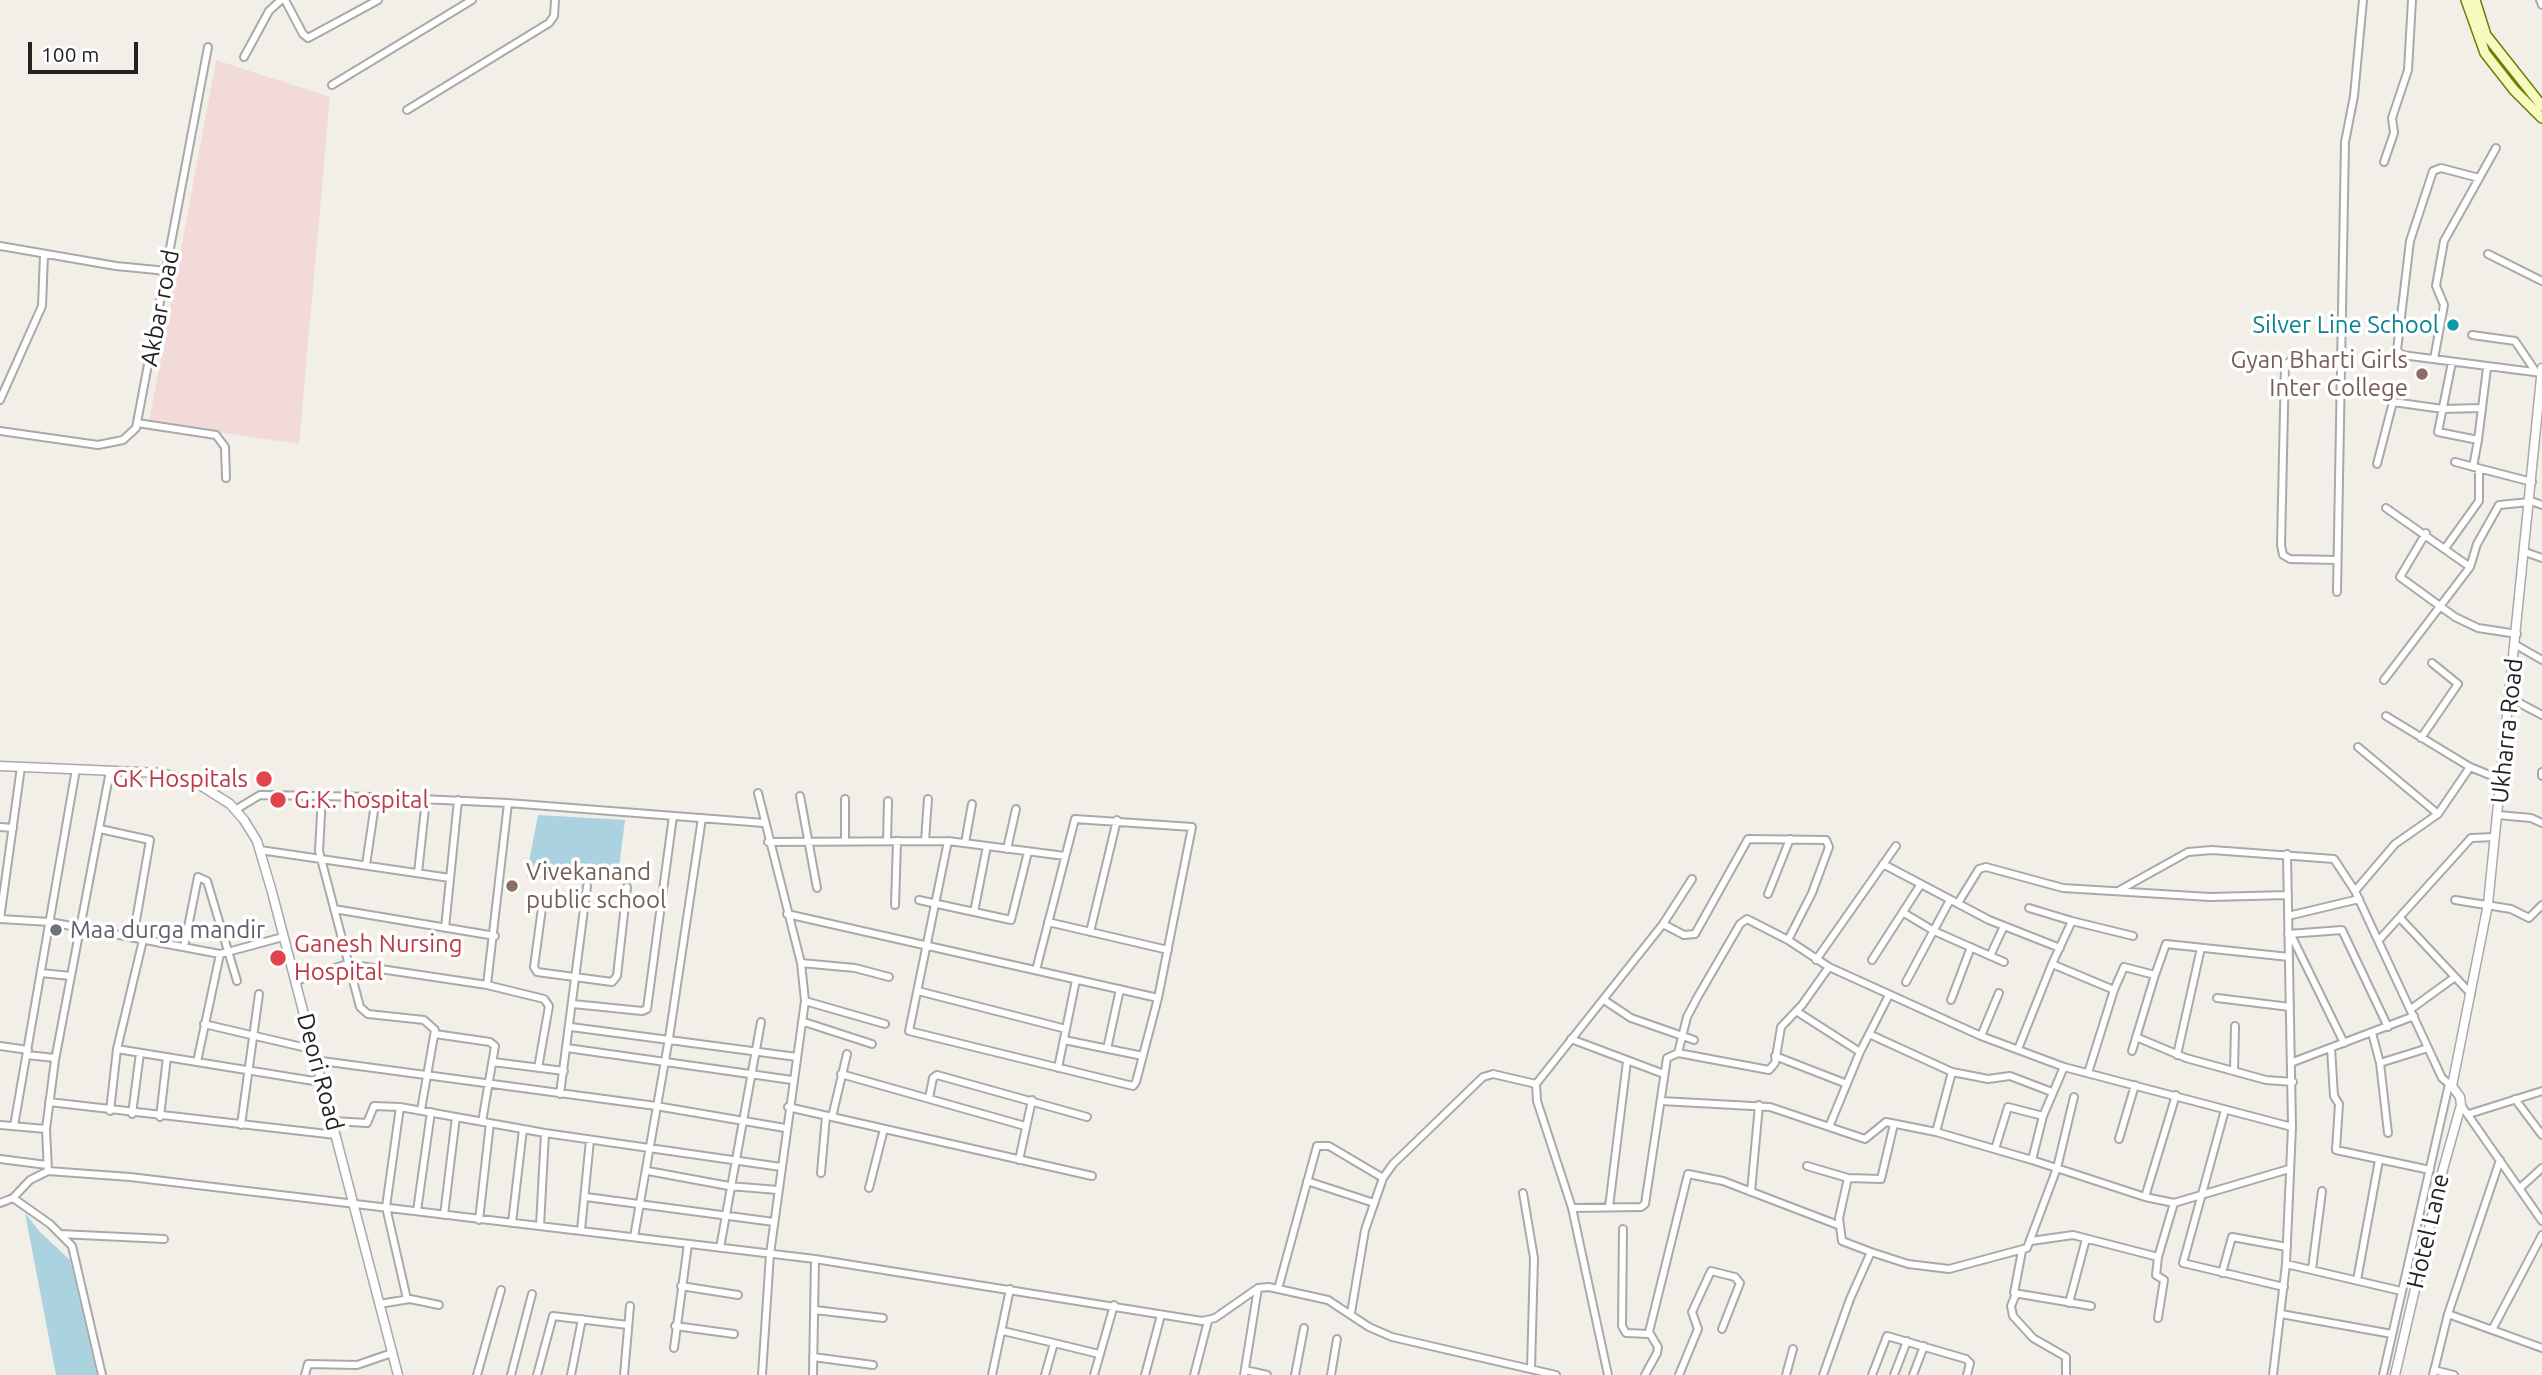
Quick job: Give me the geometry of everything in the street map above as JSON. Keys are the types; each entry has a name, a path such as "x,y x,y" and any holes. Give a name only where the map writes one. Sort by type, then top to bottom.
{"main road":[{"path":"2466,0 2484,53 2514,90 2542,118"},
{"path":"2475,0 2486,36 2542,106"}],"street":[{"path":"244,57 269,11 283,0 308,38 378,0"},
{"path":"332,85 472,0"},
{"path":"407,110 549,23 554,16 555,0"},
{"path":"2337,592 2344,142 2356,88 2363,0"},
{"path":"2384,162 2393,133 2392,118 2408,70 2412,0"},
{"path":"2539,0 2542,5"},
{"name":"Akbar road","path":"137,423 208,47"},
{"path":"2434,359 2444,305 2436,286 2442,248 2496,148"},
{"path":"2479,178 2441,168 2434,169 2410,241 2397,350 2402,355 2487,368 2540,371"},
{"path":"0,246 44,255 167,271"},
{"path":"2488,254 2542,281"},
{"path":"0,400 42,306 44,255"},
{"path":"2472,335 2515,341 2540,371"},
{"path":"2337,560 2290,559 2283,555 2281,545 2285,365 2293,359 2340,361"},
{"path":"2452,362 2438,433 2477,440"},
{"path":"2446,547 2479,501 2477,440 2487,368"},
{"name":"Ukharra Road","path":"2453,1088 2488,904 2532,482 2539,443 2540,371"},
{"path":"2377,464 2393,402 2443,409 2481,408"},
{"path":"0,431 110,444 131,433 137,423 220,437 227,457 226,478"},
{"path":"2455,462 2532,482"},
{"path":"2384,680 2470,567 2477,544 2499,505 2531,501 2542,505"},
{"path":"2386,508 2446,547 2470,567"},
{"path":"2426,533 2400,576 2477,628 2517,634"},
{"path":"2525,552 2542,558"},
{"path":"2516,645 2542,660"},
{"path":"2421,737 2458,684 2432,663"},
{"path":"2510,698 2542,715"},
{"path":"2386,716 2470,767 2502,780"},
{"path":"2358,747 2438,814"},
{"name":"Deori Road","path":"0,766 162,774 200,785 235,810 260,850 399,1375"},
{"path":"21,767 13,828 4,867 0,919 50,922 220,954 283,937"},
{"path":"2355,891 2395,844 2438,814 2470,767"},
{"path":"14,1126 76,769"},
{"path":"48,1168 46,1129 55,1058 110,771"},
{"path":"758,793 768,842 801,964 805,1001 769,1254 762,1375"},
{"path":"235,810 257,796 376,797 508,803 764,823"},
{"path":"323,796 320,859 362,1011 424,1020 433,1026 435,1034 421,1110"},
{"path":"800,796 817,888"},
{"path":"366,865 376,797"},
{"path":"418,873 426,799"},
{"path":"845,799 845,841"},
{"path":"925,841 928,799"},
{"path":"444,928 458,800"},
{"path":"887,841 888,801"},
{"path":"487,985 495,936 508,803"},
{"path":"965,843 972,804"},
{"path":"1007,849 1016,809"},
{"path":"2498,815 2531,818 2542,823"},
{"path":"573,1004 642,1011 647,1009 673,816"},
{"path":"634,1237 648,1171 702,818"},
{"path":"948,841 909,1031 1134,1085 1158,998 1194,829 1189,825 1075,818 1036,970"},
{"path":"1090,932 1117,820"},
{"path":"0,827 13,828"},
{"path":"100,829 150,840 134,939"},
{"path":"2379,940 2471,838 2496,836"},
{"path":"1663,924 1684,935 1692,936 1746,841 1756,837 1822,839 1829,847 1812,893 1788,940"},
{"path":"1768,894 1790,839"},
{"path":"895,905 897,841"},
{"path":"768,842 948,841 1065,856"},
{"path":"974,912 987,846"},
{"path":"1816,960 1896,846"},
{"path":"260,850 450,878"},
{"path":"919,900 1007,920 1013,919 1028,852"},
{"path":"2118,891 2188,852 2287,854 2334,859 2359,899 2428,1048 2461,1105 2542,1221"},
{"path":"2273,1375 2286,1264 2292,1127 2293,1062 2287,854"},
{"path":"1883,864 2004,926 2060,948"},
{"path":"1958,903 1983,867 2063,888 2210,897 2288,895"},
{"path":"184,947 198,877 208,881 237,981"},
{"path":"1608,1375 1572,1208 1537,1101 1536,1084 1663,924 1692,879"},
{"path":"1872,960 1921,884"},
{"path":"560,1094 571,1027 587,886"},
{"path":"542,908 535,970 577,978 615,980 627,887"},
{"path":"2288,916 2359,899"},
{"path":"1906,982 1950,900"},
{"path":"2455,900 2488,904 2529,918 2542,905"},
{"path":"2029,908 2133,936"},
{"path":"334,909 495,936"},
{"path":"1904,913 1934,931 2004,962"},
{"path":"787,914 1158,998"},
{"path":"2400,918 2471,994"},
{"path":"1678,1053 1681,1037 1696,998 1743,921 1751,920 1829,967 1981,1035 2064,1067 2292,1127"},
{"path":"2018,1049 2072,921"},
{"path":"1048,922 1168,950"},
{"path":"1990,956 2004,926"},
{"path":"2290,935 2342,930 2388,1027"},
{"path":"2290,935 2344,1043"},
{"path":"110,1111 117,1049 144,940"},
{"path":"2132,1051 2166,944 2288,957"},
{"path":"1951,1000 1971,947"},
{"path":"2177,1055 2201,948"},
{"path":"197,1062 220,954"},
{"path":"296,981 347,964 487,985 548,1003 538,1068"},
{"path":"801,964 855,968 889,978"},
{"path":"2052,964 2115,989"},
{"path":"1572,1208 1645,1204 1667,1058 1678,1053 1765,1071 1773,1067 1781,1027 1829,967"},
{"path":"2088,1073 2124,967 2155,975"},
{"path":"41,973 71,976"},
{"path":"2411,1009 2455,977"},
{"path":"1058,1068 1076,980"},
{"path":"1107,1049 1120,989"},
{"path":"918,992 1066,1029"},
{"path":"1981,1035 1999,993"},
{"path":"241,1125 258,994"},
{"path":"1829,1127 1860,1052 1889,995"},
{"path":"2217,998 2290,1007"},
{"path":"1604,1000 1631,1018 1693,1041"},
{"path":"805,1001 885,1024"},
{"path":"1796,1010 1860,1052"},
{"path":"2293,1062 2414,1016"},
{"path":"720,1248 729,1186 761,1022"},
{"path":"804,1022 872,1044"},
{"path":"204,1024 311,1049"},
{"path":"2234,1071 2235,1026"},
{"path":"571,1027 797,1057"},
{"path":"2372,1033 2380,1063 2388,1133"},
{"path":"435,1034 493,1043 495,1050 489,1083 478,1220"},
{"path":"1869,1034 1951,1072 1988,1079 2010,1076 2052,1092"},
{"path":"2136,1037 2177,1055 2234,1071 2293,1082"},
{"path":"1571,1038 1664,1074"},
{"path":"1063,1040 1143,1056"},
{"path":"0,1046 55,1058"},
{"path":"567,1048 792,1080"},
{"path":"2331,1048 2334,1096 2339,1104 2334,1147 2338,1151 2430,1170"},
{"path":"2380,1063 2428,1048"},
{"path":"117,1049 320,1082"},
{"path":"132,1114 140,1053"},
{"path":"821,1173 829,1116 847,1054"},
{"path":"1775,1056 1847,1084"},
{"path":"160,1117 167,1057"},
{"path":"314,1060 656,1106 785,1128"},
{"path":"1609,1208 1627,1061"},
{"path":"493,1062 564,1071"},
{"path":"2032,1160 2043,1116 2064,1067"},
{"path":"1936,1132 1951,1072"},
{"path":"841,1074 1026,1126"},
{"path":"1351,1313 1362,1241 1383,1178 1406,1151 1483,1077 1493,1074 1536,1084"},
{"path":"929,1098 933,1078 937,1075 1087,1116"},
{"path":"2119,1139 2135,1085"},
{"path":"2383,1375 2430,1170 2453,1088"},
{"path":"2469,1114 2542,1091"},
{"path":"2145,1197 2176,1095"},
{"path":"2066,1375 2066,1357 2033,1338 2013,1316 2011,1306 2016,1294 2014,1290 2022,1251 2031,1241 2057,1168 2074,1097"},
{"path":"2515,1099 2542,1135"},
{"path":"1019,1160 1032,1101"},
{"path":"1661,1101 1759,1105 1865,1139 1884,1122 1936,1132 2145,1197 2174,1203 2289,1170"},
{"path":"49,1102 132,1114 336,1135"},
{"path":"1751,1192 1759,1105"},
{"name":"Hotel Lane","path":"2395,1375 2442,1173 2461,1105"},
{"path":"333,1121 367,1123 375,1106 421,1110 545,1133 780,1167"},
{"path":"788,1107 1092,1176"},
{"path":"1995,1149 2008,1107 2043,1116"},
{"path":"400,1108 387,1207 407,1299"},
{"path":"2225,1110 2204,1196 2183,1261 2186,1265 2284,1287"},
{"path":"417,1211 431,1112"},
{"path":"444,1215 456,1117"},
{"path":"1807,1166 1848,1178 1881,1179 1894,1124"},
{"path":"0,1125 46,1129"},
{"path":"512,1223 523,1129"},
{"path":"869,1188 884,1129"},
{"path":"540,1226 545,1133"},
{"path":"581,1230 590,1140"},
{"path":"1278,1289 1315,1148 1319,1145 1329,1146 1383,1178"},
{"path":"0,1159 48,1168 816,1259 1208,1321 1258,1288 1278,1289 1328,1300 1369,1327 1392,1337 1556,1375"},
{"path":"2357,1280 2379,1160"},
{"path":"2454,1375 2433,1373 2448,1314 2500,1160"},
{"path":"0,1203 13,1198 30,1180 48,1168"},
{"path":"2521,1188 2542,1168"},
{"path":"648,1171 729,1186 778,1191"},
{"path":"1645,1375 1658,1347 1649,1334 1688,1174 1751,1192 1838,1225"},
{"path":"1848,1178 1838,1225 1842,1241 1908,1264 1940,1269 2022,1251"},
{"path":"1307,1181 1374,1203"},
{"path":"2312,1269 2322,1191"},
{"path":"1523,1194 1534,1246 1535,1372"},
{"path":"586,1197 774,1222"},
{"path":"13,1198 72,1246 102,1375"},
{"path":"2158,1318 2164,1280 2156,1275 2158,1257 2174,1203"},
{"path":"1623,1228 1622,1326 1626,1332 1649,1334"},
{"path":"60,1234 164,1239"},
{"path":"2031,1241 2065,1235 2158,1257"},
{"path":"2492,1329 2542,1235"},
{"path":"2222,1273 2232,1237 2287,1247"},
{"path":"2069,1303 2086,1239"},
{"path":"674,1349 688,1244"},
{"path":"1823,1375 1850,1298 1871,1252"},
{"path":"813,1375 816,1259"},
{"path":"2286,1264 2401,1291"},
{"path":"1679,1375 1699,1329 1692,1314 1693,1307 1711,1270 1740,1281 1722,1329"},
{"path":"681,1286 738,1295"},
{"path":"1258,1288 1244,1373 1267,1375"},
{"path":"992,1375 1010,1289"},
{"path":"477,1375 501,1290"},
{"path":"511,1375 532,1294"},
{"path":"2016,1294 2091,1306"},
{"path":"379,1304 407,1299 439,1305"},
{"path":"1094,1375 1114,1305"},
{"path":"624,1375 630,1306"},
{"path":"815,1310 883,1318"},
{"path":"2281,1314 2392,1334"},
{"path":"2448,1314 2542,1348"},
{"path":"1144,1375 1161,1315"},
{"path":"537,1375 551,1317 582,1318 628,1325"},
{"path":"571,1375 582,1318"},
{"path":"1194,1375 1208,1321"},
{"path":"675,1326 734,1334"},
{"path":"1295,1375 1304,1328"},
{"path":"1003,1331 1099,1354"},
{"path":"1872,1375 1885,1336 1969,1361 1967,1375"},
{"path":"1331,1375 1337,1339"},
{"path":"1894,1375 1907,1341"},
{"path":"1045,1375 1054,1343"},
{"path":"1913,1375 1924,1346"},
{"path":"1786,1375 1793,1349"},
{"path":"305,1375 308,1364 357,1365 392,1353"},
{"path":"813,1357 873,1365"}],"shaded area":[{"path":"216,60 330,97 299,444 149,422"}],"water":[{"path":"538,815 625,820 617,883 526,877"},
{"path":"25,1213 40,1232 70,1260 97,1375 56,1375"}],"place":[{"name":"Silver Line School","path":"2453,325"},
{"name":"Gyan Bharti Girls Inter College","path":"2422,374"},
{"name":"GK Hospitals","path":"264,779"},
{"name":"G.K. hospital","path":"278,800"},
{"name":"Vivekanand public school","path":"512,886"},
{"name":"Maa durga mandir","path":"56,930"},
{"name":"Ganesh Nursing Hospital","path":"278,958"}]}
